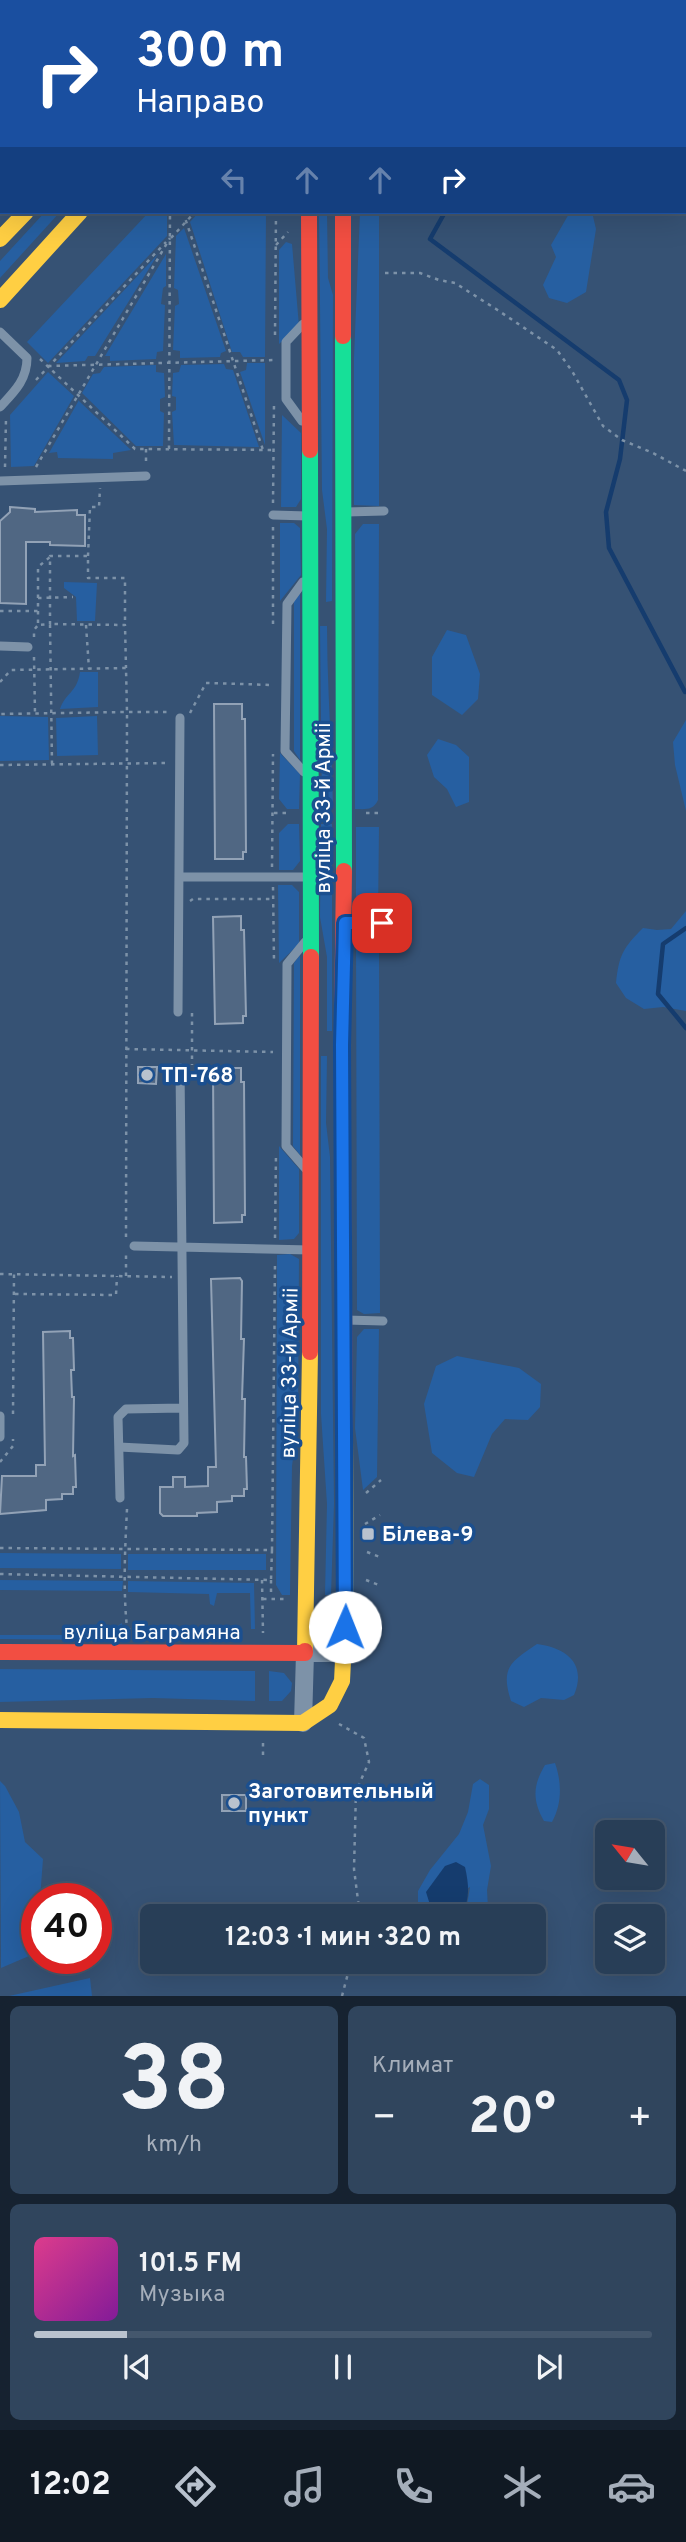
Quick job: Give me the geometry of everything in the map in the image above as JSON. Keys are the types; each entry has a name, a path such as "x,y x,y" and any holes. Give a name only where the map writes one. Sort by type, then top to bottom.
{"street":[{"path":"0,239 24,214"},
{"path":"0,300 78,214"},
{"name":"вуліца 33-й Арміі","path":"305,1653 312,1250 309,214"},
{"name":"вуліца 33-й Арміі","path":"311,1718 330,1705 342,1681 346,1601 342,1026 345,923 343,214"},
{"path":"312,594 316,605 327,609 337,605 342,596"},
{"path":"312,632 316,623 326,618 338,622 343,633"},
{"path":"312,1024 317,1034 328,1038 337,1035 342,1026"},
{"path":"312,1062 317,1053 327,1049 338,1053 343,1063"},
{"name":"вуліца Баграмяна","path":"0,1652 305,1653"},
{"path":"0,1720 311,1718 305,1653 344,1653"}],"lane":[{"path":"309,318 286,342 286,399 309,431"},
{"path":"0,331 27,358 27,372 3,411"},
{"path":"0,481 146,476"},
{"path":"344,512 384,511"},
{"path":"273,515 310,516"},
{"path":"310,572 287,604 285,751 311,780"},
{"path":"0,646 31,645"},
{"path":"178,1012 179,715"},
{"path":"179,877 310,877"},
{"path":"345,923 382,923"},
{"path":"311,935 287,964 286,1146 312,1176"},
{"path":"119,1447 178,1450 184,1443 180,1068"},
{"path":"130,1248 312,1250"},
{"path":"344,1320 383,1321"},
{"path":"120,1498 118,1418 126,1409 182,1408"},
{"path":"0,1416 0,1437"}],"path":[{"path":"169,449 170,214"},
{"path":"184,214 263,450"},
{"path":"48,366 193,214"},
{"path":"275,334 276,214"},
{"path":"33,473 170,238"},
{"path":"386,273 420,273 455,283 496,309 557,350 603,426 622,440 686,471"},
{"path":"38,357 135,449 274,450"},
{"path":"48,366 275,360"},
{"path":"273,633 274,399"},
{"path":"0,466 5,470 3,411"},
{"path":"100,478 99,507 90,507 88,578 125,578 126,1236"},
{"path":"38,625 38,567 50,556 88,556"},
{"path":"50,556 52,764"},
{"path":"38,598 73,597"},
{"path":"0,611 38,611"},
{"path":"31,645 34,629 38,625 125,625"},
{"path":"86,625 89,669"},
{"path":"34,656 35,713"},
{"path":"0,682 11,670 126,668"},
{"path":"190,724 190,711 206,683 273,685"},
{"path":"0,714 127,712 179,715"},
{"path":"273,749 275,969"},
{"path":"0,765 180,764"},
{"path":"274,813 299,813"},
{"path":"356,813 382,813"},
{"path":"190,901 273,899"},
{"path":"191,1010 192,1077"},
{"path":"126,1049 276,1052"},
{"path":"272,1599 276,1145"},
{"path":"126,1276 130,1248"},
{"path":"0,1274 181,1277"},
{"path":"13,1418 14,1274"},
{"path":"14,1294 116,1295 117,1276"},
{"path":"0,1462 13,1446 13,1432"},
{"path":"359,1527 380,1515"},
{"path":"0,1548 272,1550"},
{"path":"359,1549 380,1557"},
{"path":"0,1574 271,1580"},
{"path":"262,1579 263,1640"},
{"path":"263,1599 292,1599"},
{"path":"311,1718 364,1738 369,1762 356,1791 354,1869 358,1904"},
{"path":"263,1736 263,1759"},
{"path":"342,1996 348,1974"}],"shaded area":[{"path":"43,214 58,214 0,278 0,261"},
{"path":"147,214 167,214 167,236 48,363 27,342"},
{"path":"197,214 266,214 265,357 243,357 240,352 232,352 190,222"},
{"path":"319,214 327,214 328,278 333,295 332,601 326,602 327,529 322,490"},
{"path":"360,214 379,214 379,506 354,505 354,357"},
{"path":"569,214 592,214 596,229 586,292 567,303 549,298 543,285 556,257 551,245"},
{"path":"184,228 226,351 221,353 220,357 180,358 180,351 173,350 175,306 179,304 178,290 174,288 176,236"},
{"path":"286,242 292,244 299,326 279,344 279,250"},
{"path":"158,254 95,356 88,356 85,361 56,363"},
{"path":"166,254 166,286 163,288 161,304 165,305 163,351 157,352 156,359 110,361 110,356 105,356"},
{"path":"247,363 265,363 265,445 240,372 246,370"},
{"path":"224,364 226,369 233,370 259,447 174,445 172,412 176,410 176,397 172,396 173,373 179,372 181,365"},
{"path":"156,365 156,372 164,373 165,397 160,399 160,411 164,413 163,446 136,446 82,393 93,374 100,373 104,367"},
{"path":"48,372 74,396 34,466 11,467 10,415"},
{"path":"79,400 131,450 113,453 113,459 58,458 57,452 49,453"},
{"path":"282,415 301,433 301,499 296,507 281,507"},
{"path":"280,523 294,523 300,528 301,575 280,601"},
{"path":"363,524 379,524 378,800 371,808 355,809 355,534"},
{"path":"64,582 97,583 95,621 77,621 76,597 64,588"},
{"path":"300,591 300,760 294,751 294,599"},
{"path":"320,626 327,626 333,808 322,808"},
{"path":"447,630 466,635 480,674 478,699 462,715 432,695 432,657"},
{"path":"80,672 98,672 98,707 60,709 74,689"},
{"path":"0,716 48,717 49,760 0,761"},
{"path":"97,716 98,755 57,756 56,718"},
{"path":"686,720 686,811 675,765 673,742"},
{"path":"438,739 456,745 469,757 469,802 456,807 447,789 434,777 427,755"},
{"path":"280,753 300,774 299,809 287,809 279,799"},
{"path":"288,824 299,824 300,861 293,870 279,870 279,833"},
{"path":"321,824 332,824 332,1031 327,1031 327,957 320,917"},
{"path":"356,827 379,827 378,915 356,915"},
{"path":"278,885 292,885 299,892 299,944 279,963"},
{"path":"686,911 686,1011 663,1007 644,1009 626,998 616,983 623,952 643,928 671,929"},
{"path":"379,933 380,1313 364,1314 357,1310 356,939 361,934"},
{"path":"300,955 300,1155 293,1146 294,963"},
{"path":"321,1056 327,1056 326,1123 330,1157 334,1503 331,1595 325,1595 327,1504 321,1414"},
{"path":"279,1146 299,1169 299,1233 294,1239 279,1240"},
{"path":"290,1254 299,1259 298,1423 292,1466 290,1595 282,1595 276,1585 277,1255"},
{"path":"364,1329 379,1329 377,1477 363,1490 355,1428 357,1337"},
{"path":"457,1356 519,1368 541,1384 540,1407 528,1420 505,1419 492,1434 474,1477 457,1473 432,1453 424,1404 436,1366"},
{"path":"0,1553 121,1554 121,1569 0,1568"},
{"path":"128,1554 266,1554 266,1570 128,1570"},
{"path":"0,1580 123,1581 122,1591 0,1590"},
{"path":"128,1581 254,1583 255,1629 251,1629 250,1593 217,1593 214,1606 210,1604 209,1594 128,1592"},
{"path":"122,1623 121,1640 0,1639 0,1635 115,1635 116,1627"},
{"path":"537,1644 557,1649 572,1659 578,1675 577,1684 574,1695 564,1700 541,1698 524,1707 511,1701 508,1673 514,1661"},
{"path":"0,1669 255,1671 255,1701 153,1698 0,1702"},
{"path":"269,1671 284,1673 292,1683 291,1691 282,1701 269,1701"},
{"path":"555,1763 560,1793 552,1822 544,1821 537,1806 536,1786 545,1765"},
{"path":"480,1779 489,1785 489,1809 483,1825 491,1866 488,1904 467,1904 470,1887 438,1904 418,1904 418,1891 430,1870 459,1834 468,1812 473,1784"},
{"path":"0,1781 19,1812 25,1842 43,1859 41,1883 21,1883 21,1959 1,1968"},
{"path":"456,1862 465,1867 468,1886 466,1904 430,1904 426,1892 445,1866"},
{"path":"90,1978 92,1996 9,1996"}],"building":[{"path":"10,507 35,509 35,512 77,510 77,515 85,515 85,546 26,542 26,604 0,603 0,521 10,512"},
{"path":"214,704 242,704 242,719 245,719 246,852 243,852 243,859 215,859"},
{"path":"241,916 241,930 244,930 246,1016 243,1016 243,1023 215,1024 213,917"},
{"name":"ТП-768","path":"138,1067 157,1067 156,1084 138,1083"},
{"path":"213,1068 241,1068 241,1082 244,1082 245,1215 242,1215 242,1222 214,1223"},
{"path":"240,1278 247,1489 244,1489 244,1496 232,1496 232,1501 217,1502 217,1512 197,1513 197,1516 163,1516 160,1513 160,1487 173,1487 173,1477 185,1477 185,1487 208,1486 208,1467 216,1467 211,1279"},
{"path":"70,1331 70,1338 73,1338 74,1370 71,1370 76,1487 73,1487 73,1494 62,1494 62,1499 46,1500 46,1510 0,1514 2,1476 36,1476 36,1465 45,1465 43,1332"},
{"name":"Заготовительный пункт","path":"222,1795 246,1795 246,1811 222,1811"}],"waterway":[{"path":"444,214 430,239 619,380 627,400 620,459 606,512 609,548 685,692"},
{"path":"686,928 663,944 658,994 686,1028"}],"traffic: fast":[{"path":"343,336 344,871"},
{"path":"310,450 311,957"}],"traffic: slow":[{"path":"0,239 24,214"},
{"path":"0,300 78,214"},
{"path":"305,1651 310,1352"},
{"path":"0,1720 303,1723 330,1705 342,1681 346,1601 345,1441"}],"traffic: jam":[{"path":"309,214 310,450"},
{"path":"343,214 343,336"},
{"path":"344,871 342,1026 345,1441"},
{"path":"310,1352 311,957"},
{"path":"0,1652 305,1651"}],"place":[{"name":"ТП-768","path":"147,1075"},
{"name":"Білева-9","path":"368,1534"},
{"name":"Заготовительный пункт","path":"234,1803"}],"route":[{"path":"345,1627 342,1045 345,923 382,923"}]}
